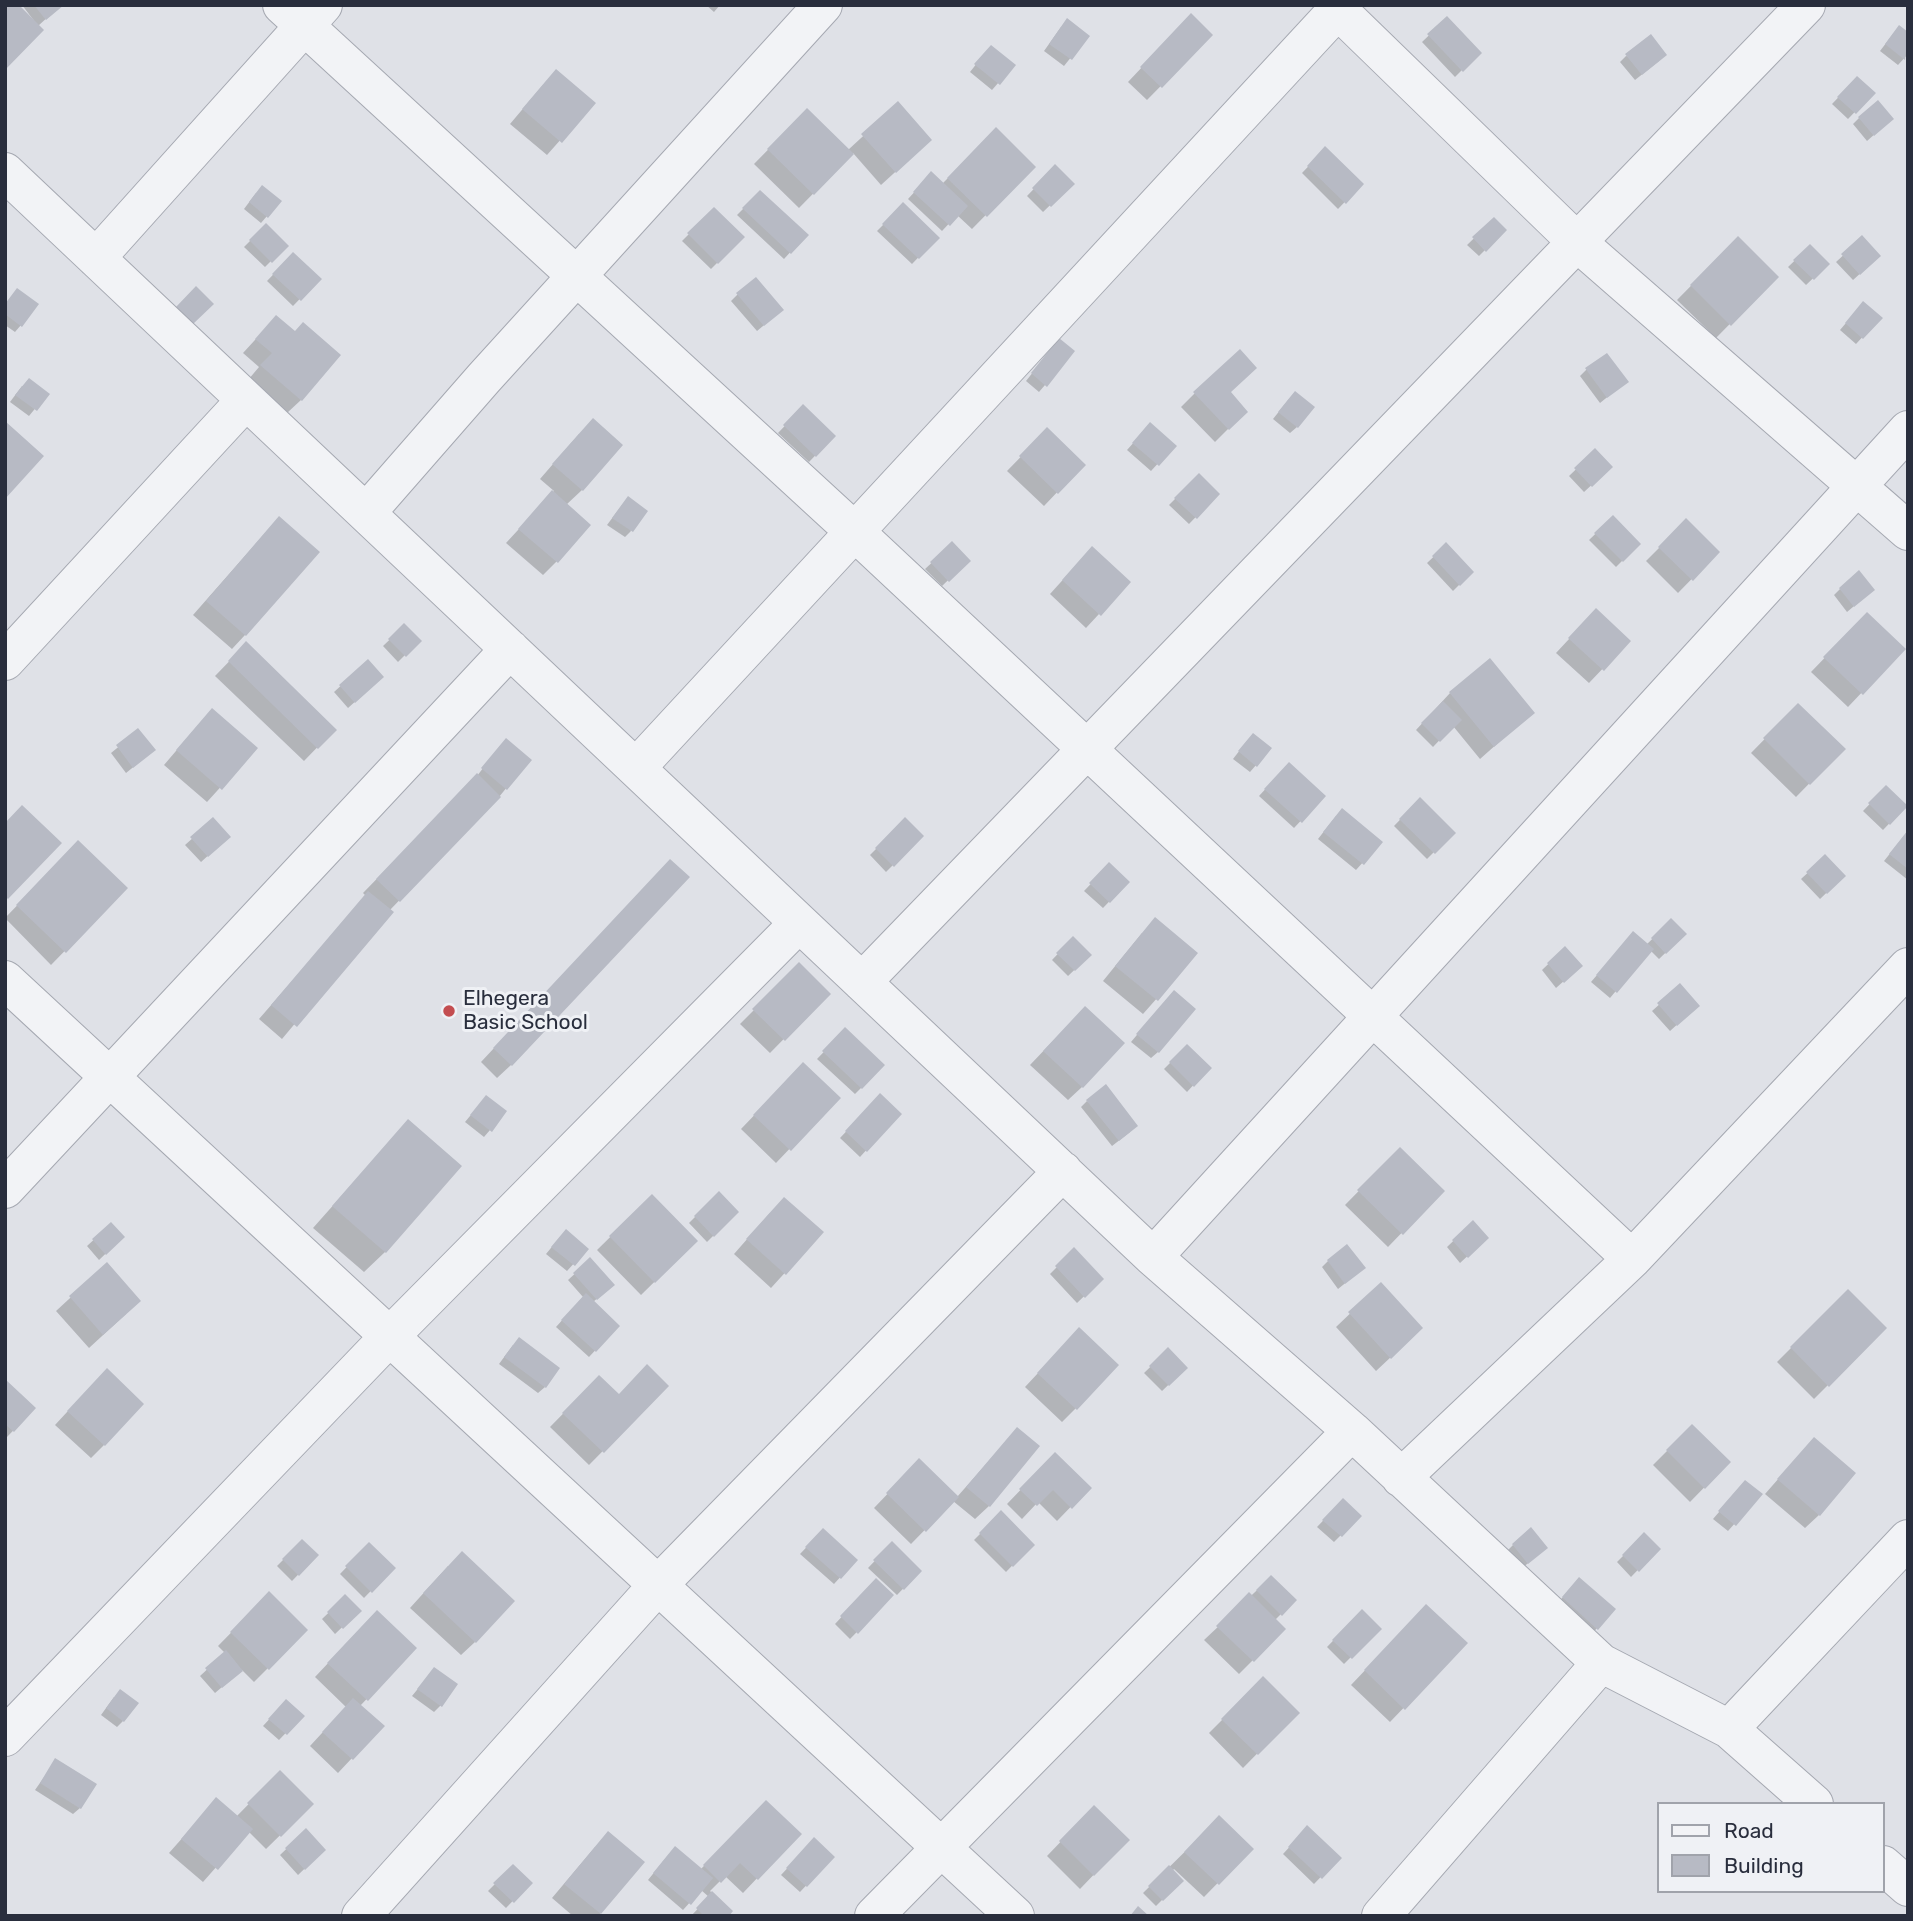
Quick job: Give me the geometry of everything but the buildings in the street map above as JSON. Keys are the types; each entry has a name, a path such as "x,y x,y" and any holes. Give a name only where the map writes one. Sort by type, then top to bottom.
{"street":[{"path":"366,513 823,5"},
{"path":"862,982 1806,5"},
{"path":"636,768 1338,7 1578,243 1908,531"},
{"path":"96,258 304,12 577,276 855,532 1632,1259"},
{"path":"5,173 1153,1257 1352,1431 1601,1662 1729,1729 1812,1802"},
{"path":"5,661 246,400"},
{"path":"1153,1257 1908,430"},
{"path":"5,1189 510,649"},
{"path":"5,1737 390,1336 799,923"},
{"path":"1401,1478 1632,1259 1908,967"},
{"path":"5,980 1015,1916"},
{"path":"361,1916 657,1584 1063,1171"},
{"path":"874,1916 940,1846 1352,1431"},
{"path":"1729,1729 1908,1539"},
{"path":"1381,1916 1601,1662"},
{"path":"1885,1867 1908,1887"}],"place":[{"name":"Elhegera Basic School","path":"449,1011"}]}
